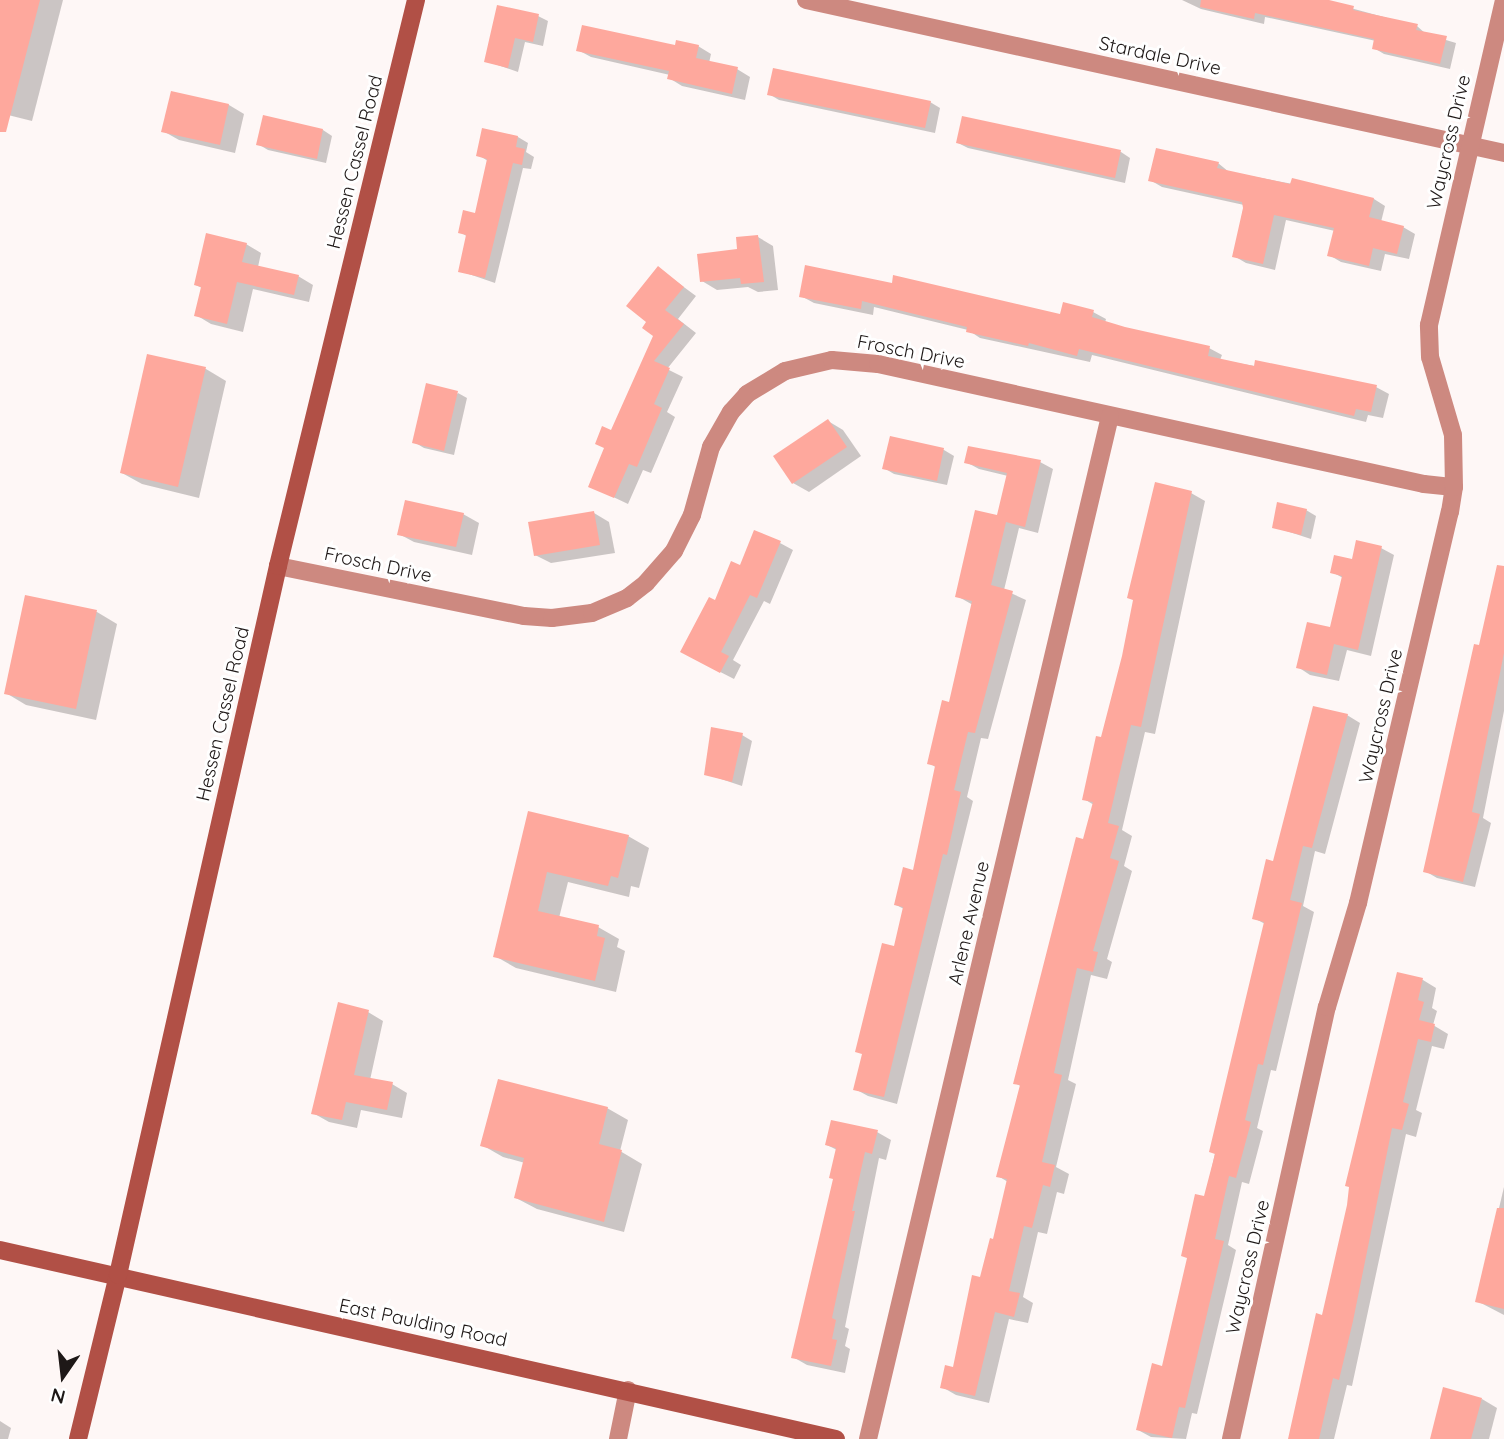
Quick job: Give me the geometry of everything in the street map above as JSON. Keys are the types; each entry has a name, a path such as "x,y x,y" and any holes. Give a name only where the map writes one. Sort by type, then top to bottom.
{"main road":[{"name":"Hessen Cassel Road","path":"78,1439 118,1275 278,566 416,0"},
{"name":"East Paulding Road","path":"0,1250 836,1439"}],"street":[{"name":"Stardale Drive","path":"806,0 1504,153"},
{"name":"Waycross Drive","path":"1231,1439 1328,1007 1358,903 1454,487 1453,435 1430,357 1429,325 1504,0"},
{"name":"Frosch Drive","path":"278,566 524,616 575,617 609,607 646,583 674,551 692,515 710,447 731,412 764,381 807,364 832,360 867,362 1424,484 1454,487"},
{"name":"Arlene Avenue","path":"868,1439 1110,416"},
{"path":"618,1439 628,1390"}],"building":[{"path":"0,0 40,0 6,132 0,132"},
{"path":"1201,0 1329,0 1354,6 1353,10 1418,24 1416,30 1447,36 1440,64 1372,49 1374,39 1255,13 1254,19 1200,7"},
{"path":"497,5 539,14 533,42 515,38 508,68 484,62"},
{"path":"582,25 675,45 676,40 699,45 696,58 738,67 732,94 667,79 669,71 576,51"},
{"path":"773,68 931,101 925,128 767,95"},
{"path":"171,91 229,104 220,145 161,132"},
{"path":"263,115 323,129 317,159 256,145"},
{"path":"962,116 1121,150 1115,178 956,143"},
{"path":"482,128 518,136 516,147 525,149 522,165 513,163 485,278 458,272 466,235 458,233 463,210 475,213 487,159 476,156"},
{"path":"1156,148 1219,162 1217,168 1290,184 1292,178 1374,198 1369,217 1404,226 1397,254 1373,248 1369,266 1327,256 1334,228 1274,215 1263,264 1232,257 1242,202 1148,181"},
{"path":"206,233 247,243 242,262 299,275 294,295 237,282 227,324 194,316 201,287 194,285"},
{"path":"758,235 764,282 741,284 740,278 700,282 697,254 737,249 736,237"},
{"path":"805,265 892,283 893,275 1060,314 1063,302 1094,310 1092,317 1210,346 1208,356 1254,366 1255,360 1377,385 1371,412 1356,409 1354,416 1079,349 1077,356 1029,343 1028,346 966,332 967,327 862,301 861,309 799,297"},
{"path":"658,266 684,287 665,310 684,324 654,361 670,368 654,404 662,408 637,467 629,464 614,498 588,487 604,448 595,444 602,426 611,430 653,336 642,328 646,322 626,306"},
{"path":"147,354 206,367 178,487 120,473"},
{"path":"426,383 458,391 444,451 412,443"},
{"path":"828,419 847,447 792,484 773,456"},
{"path":"890,436 944,448 937,481 882,469"},
{"path":"968,446 1041,460 1025,527 1006,522 991,585 1013,591 975,733 968,732 954,790 961,792 947,855 943,854 884,1097 853,1090 862,1054 855,1052 882,943 894,946 903,907 894,905 903,867 913,870 935,766 927,764 942,700 949,702 972,601 955,597 975,510 997,515 1007,473 964,463"},
{"path":"1155,482 1192,491 1141,727 1131,725 1108,823 1119,826 1110,858 1119,861 1093,951 1098,952 1093,972 1077,968 1054,1073 1062,1075 1042,1162 1055,1165 1050,1187 1043,1185 1032,1228 1024,1226 1009,1291 1020,1293 1014,1317 995,1312 975,1396 940,1388 945,1365 953,1367 972,1275 980,1277 990,1238 993,1239 1007,1179 996,1177 1020,1085 1013,1084 1076,837 1083,839 1093,802 1082,800 1096,736 1101,737 1122,656 1133,600 1127,598"},
{"path":"405,500 464,513 456,547 397,535"},
{"path":"1277,502 1307,509 1301,535 1272,528"},
{"path":"594,511 600,545 534,556 528,522"},
{"path":"754,530 781,541 757,598 750,595 721,652 729,656 720,673 680,652 709,597 715,600 731,561 740,565"},
{"path":"1356,540 1382,546 1358,650 1334,644 1327,675 1296,668 1307,622 1330,627 1342,576 1330,573 1334,555 1352,559"},
{"path":"1497,565 1504,566 1504,653 1472,812 1480,814 1463,882 1423,872 1474,644 1479,645"},
{"path":"25,595 97,610 76,709 4,694"},
{"path":"1313,706 1348,714 1312,848 1303,846 1290,900 1302,903 1263,1065 1258,1064 1245,1120 1251,1122 1236,1178 1229,1176 1215,1239 1224,1241 1185,1408 1179,1407 1172,1438 1136,1430 1152,1363 1162,1366 1187,1258 1181,1256 1195,1194 1204,1196 1215,1154 1209,1152 1264,922 1252,919 1266,859 1273,861"},
{"path":"711,727 743,733 732,782 704,775"},
{"path":"528,811 629,835 618,878 611,876 608,886 547,872 538,911 599,925 597,936 605,938 595,981 493,957"},
{"path":"1397,972 1423,978 1418,1000 1424,1002 1419,1020 1435,1024 1431,1042 1418,1039 1403,1102 1409,1104 1402,1130 1392,1128 1353,1321 1339,1380 1333,1378 1319,1439 1288,1439 1316,1313 1322,1315 1347,1205 1349,1187 1345,1186"},
{"path":"338,1002 369,1010 354,1075 393,1082 387,1110 346,1102 342,1120 311,1114"},
{"path":"498,1079 608,1107 599,1144 622,1150 604,1222 514,1198 524,1158 480,1146"},
{"path":"831,1120 878,1130 872,1154 865,1152 852,1211 855,1211 832,1318 836,1320 832,1339 837,1340 831,1366 791,1358 833,1179 829,1178 836,1148 825,1145"},
{"path":"1497,1208 1504,1208 1504,1309 1475,1302"},
{"path":"1443,1387 1482,1398 1471,1439 1430,1439"}]}
